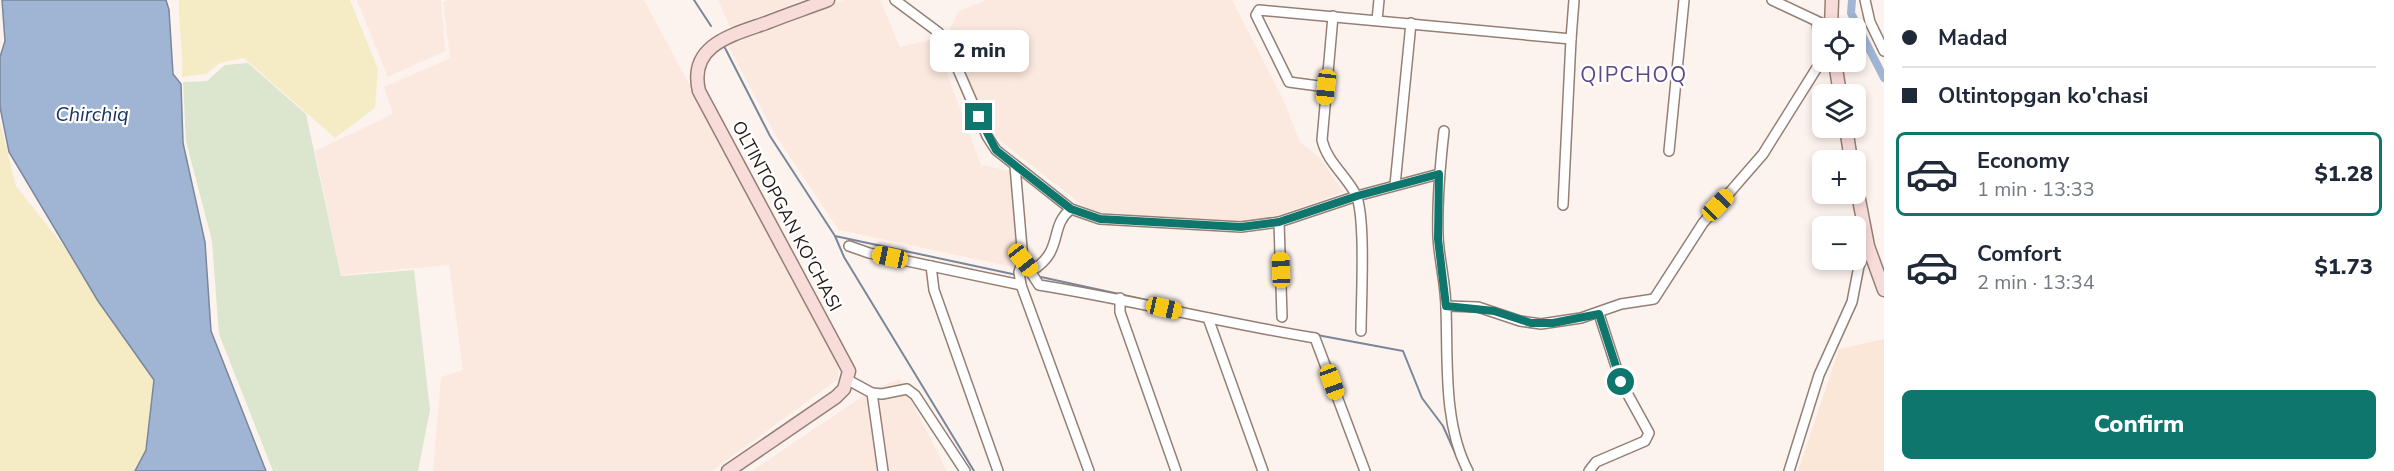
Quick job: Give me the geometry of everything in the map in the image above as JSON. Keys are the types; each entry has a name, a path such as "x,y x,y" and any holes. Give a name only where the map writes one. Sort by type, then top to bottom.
{"street":[{"name":"OLTINTOPGAN KO'CHASI","path":"828,0 724,38 705,54 698,68 696,80 699,91 847,366 848,380"},
{"path":"896,0 938,32 946,42 987,136 996,150 1071,209 1100,219 1241,227 1279,222 1357,196 1439,174"},
{"path":"1377,20 1379,0"},
{"path":"1563,205 1574,0"},
{"path":"1668,151 1684,0"},
{"path":"1772,0 1812,19"},
{"path":"1831,18 1832,0"},
{"path":"1868,1 1870,22 1884,51"},
{"path":"1326,87 1289,82 1256,15 1263,9 1571,39"},
{"path":"1334,16 1322,140 1324,148 1357,196 1361,239 1361,331"},
{"path":"1395,185 1411,22"},
{"path":"1446,306 1486,309 1531,323 1553,323 1599,314 1621,304 1648,301 1661,292 1692,238 1763,154 1814,72"},
{"path":"1444,131 1439,174 1438,239 1446,306 1450,406 1457,441 1468,471"},
{"path":"1016,166 1023,260 1019,272 1089,471"},
{"path":"1860,204 1868,246 1884,290"},
{"path":"1031,271 1046,261 1053,251 1061,220 1071,209"},
{"path":"1279,222 1282,317"},
{"path":"849,246 1023,288 1039,285 1120,298 1208,318 1315,338 1365,471"},
{"path":"1789,471 1819,375 1852,302 1859,266 1868,246"},
{"path":"1023,260 1039,285"},
{"path":"931,266 934,290 998,471"},
{"path":"1120,298 1120,312 1176,471"},
{"path":"1588,471 1596,462 1645,441 1649,433 1621,382 1599,314"},
{"path":"1208,318 1263,471"},
{"path":"728,471 836,397 848,380 872,393 882,394 907,389 915,395 965,471"},
{"path":"872,393 883,471"}],"shaded area":[{"path":"357,0 441,0 445,51 388,77"},
{"path":"448,0 644,0 838,362 838,379 712,471 433,471 441,377 463,370 449,265 341,275 315,151 393,114 384,87 450,58 443,2"},
{"path":"718,0 803,0 730,27"},
{"path":"844,0 880,0 900,47 934,39 981,165 1010,171 1018,268 839,230 776,136 727,43"},
{"path":"986,0 1232,0 1283,99 1300,142 1321,159 1343,192 1270,218 1227,224 1090,211 993,135 948,33 958,12"},
{"path":"1884,339 1884,471 1798,471 1839,349"},
{"path":"900,379 947,471 752,471 872,390"}],"green space":[{"path":"248,63 306,114 341,276 414,270 430,410 418,471 273,471 219,334 212,241 186,141 183,82 207,81 225,65"}],"sand":[{"path":"179,0 350,0 378,69 375,108 335,138 244,58 220,63 206,74 182,77"},
{"path":"0,122 16,186 172,382 201,471 0,471"}],"water":[{"name":"Chirchiq","path":"2,0 166,0 169,10 173,74 181,84 183,143 205,242 211,331 266,471 135,471 146,450 154,380 98,301 9,152 0,107 0,57 5,41"}],"waterway":[{"path":"694,0 711,26"},
{"path":"1852,0 1851,13 1884,78"},
{"path":"725,48 770,136 835,236 844,257 974,471"},
{"path":"835,236 1017,275"},
{"path":"1041,277 1188,309"},
{"path":"1317,335 1403,351 1422,398 1443,426 1463,471"}],"district":[{"name":"QIPCHOQ","path":"1634,75"}],"route":[{"path":"979,117 996,150 1071,209 1100,219 1241,227 1279,222 1357,196 1439,174 1438,239 1446,306 1494,311 1531,323 1553,323 1599,314 1621,382"}]}
